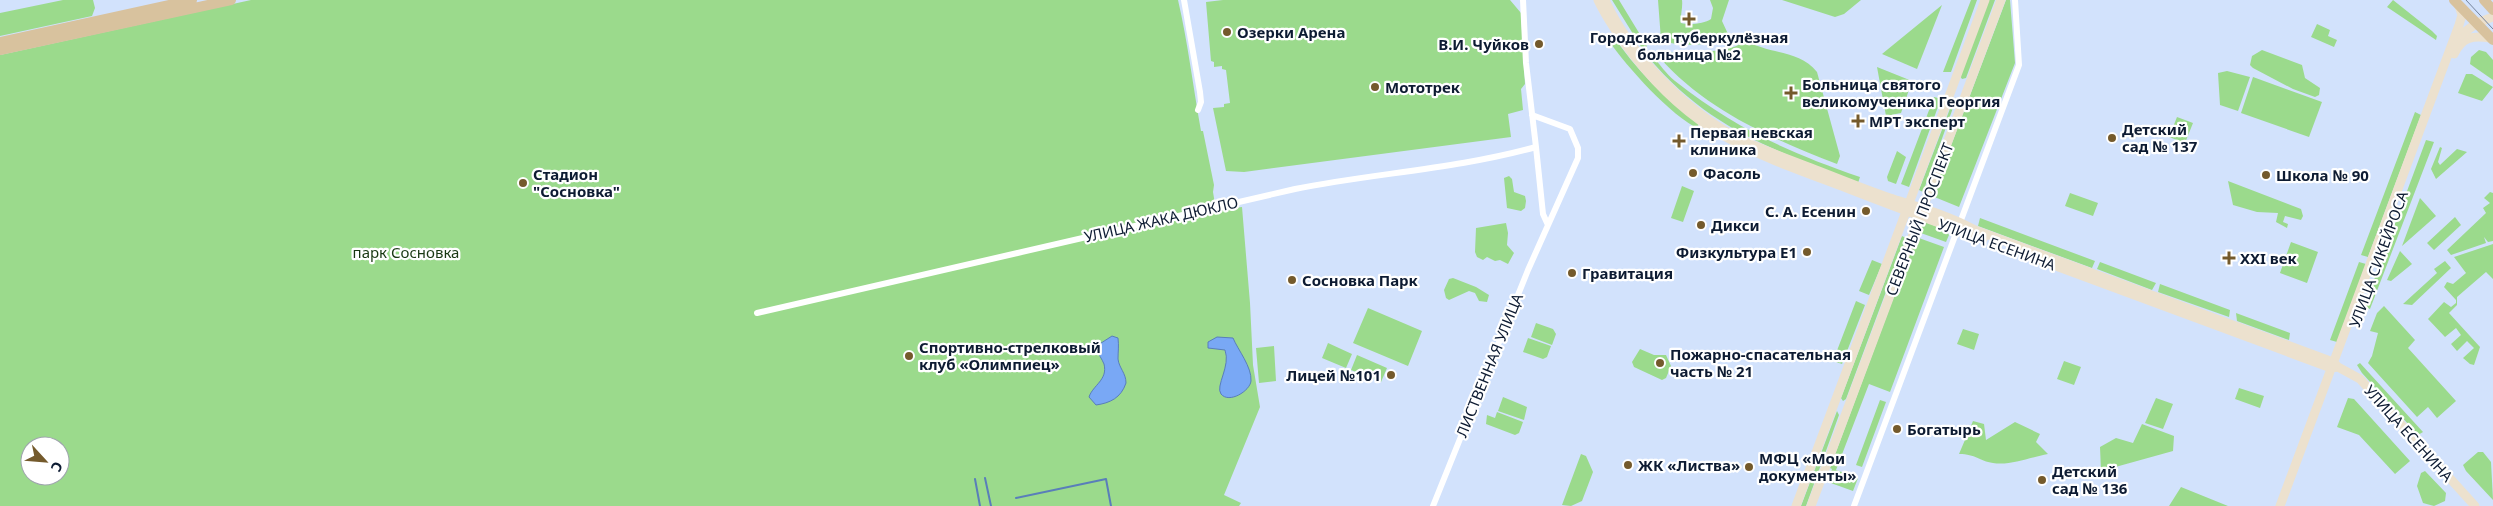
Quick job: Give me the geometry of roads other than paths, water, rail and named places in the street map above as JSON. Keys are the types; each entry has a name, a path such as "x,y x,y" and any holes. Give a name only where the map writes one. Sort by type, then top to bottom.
{"main road":[{"path":"0,42 188,0"},
{"path":"0,50 231,0"},
{"path":"2484,0 2493,10"},
{"path":"2456,3 2492,39"}],"street":[{"path":"1184,0 1200,92 1201,102 1198,110"},
{"path":"1523,0 1532,115 1543,214 1548,225"},
{"name":"УЛИЦА ЕСЕНИНА","path":"1598,0 1612,28 1647,73 1674,100 1703,124 1761,156 1908,207"},
{"name":"УЛИЦА ЕСЕНИНА","path":"1605,0 1618,23 1641,56 1678,95 1706,119 1734,136 1762,149 1921,212 1975,230 2334,365 2360,379 2475,506"},
{"name":"СЕВЕРНЫЙ ПРОСПЕКТ","path":"1796,506 1985,0"},
{"name":"СЕВЕРНЫЙ ПРОСПЕКТ","path":"1811,506 2001,0"},
{"path":"1854,506 2019,65 2015,0"},
{"name":"УЛИЦА СИКЕЙРОСА","path":"2286,506 2334,365 2461,20 2456,3"},
{"path":"2454,40 2476,23 2493,17"},
{"name":"УЛИЦА СИКЕЙРОСА","path":"2280,506 2457,48 2464,39 2473,36 2492,39"},
{"path":"1956,80 1964,86 1969,85"},
{"path":"1949,99 1958,101 1961,106"},
{"name":"ЛИСТВЕННАЯ УЛИЦА","path":"1433,506 1528,270 1578,158 1578,148 1570,129 1532,115"},
{"name":"УЛИЦА ЖАКА ДЮКЛО","path":"757,313 1337,180 1439,167 1536,147"},
{"path":"1834,404 1847,409"}],"water":[{"path":"1112,336 1118,338 1118,359 1126,383 1114,399 1096,405 1089,397 1105,370 1097,349 1098,345"},
{"path":"1217,337 1233,338 1251,376 1250,385 1247,389 1234,397 1229,398 1221,394 1220,386 1226,362 1225,350 1208,348 1208,342"}],"waterway":[{"path":"985,478 991,506"},
{"path":"975,479 980,506"},
{"path":"1016,498 1106,479 1111,506"}],"tram line":[{"path":"2466,0 2493,29"}],"place":[{"name":"Городская туберкулёзная больница №2","path":"1689,19"},
{"name":"Озерки Арена","path":"1227,32"},
{"name":"В.И. Чуйков","path":"1539,44"},
{"name":"Мототрек","path":"1375,87"},
{"name":"Больница святого великомученика Георгия","path":"1791,93"},
{"name":"МРТ эксперт","path":"1858,121"},
{"name":"Детский сад № 137","path":"2112,138"},
{"name":"Первая невская клиника","path":"1679,141"},
{"name":"Фасоль","path":"1693,173"},
{"name":"Школа № 90","path":"2266,175"},
{"name":"Стадион \"Сосновка\"","path":"523,183"},
{"name":"С. А. Есенин","path":"1866,211"},
{"name":"Дикси","path":"1701,225"},
{"name":"Физкультура Е1","path":"1807,252"},
{"name":"XXI век","path":"2229,258"},
{"name":"Гравитация","path":"1572,273"},
{"name":"Сосновка Парк","path":"1292,280"},
{"name":"Спортивно-стрелковый клуб «Олимпиец»","path":"909,356"},
{"name":"Пожарно-спасательная часть № 21","path":"1660,363"},
{"name":"Лицей №101","path":"1391,375"},
{"name":"Богатырь","path":"1897,429"},
{"name":"ЖК «Листва»","path":"1628,465"},
{"name":"МФЦ «Мои документы»","path":"1749,467"},
{"name":"Детский сад № 136","path":"2042,480"}],"park label":[{"name":"парк Сосновка","path":"406,252"}]}
